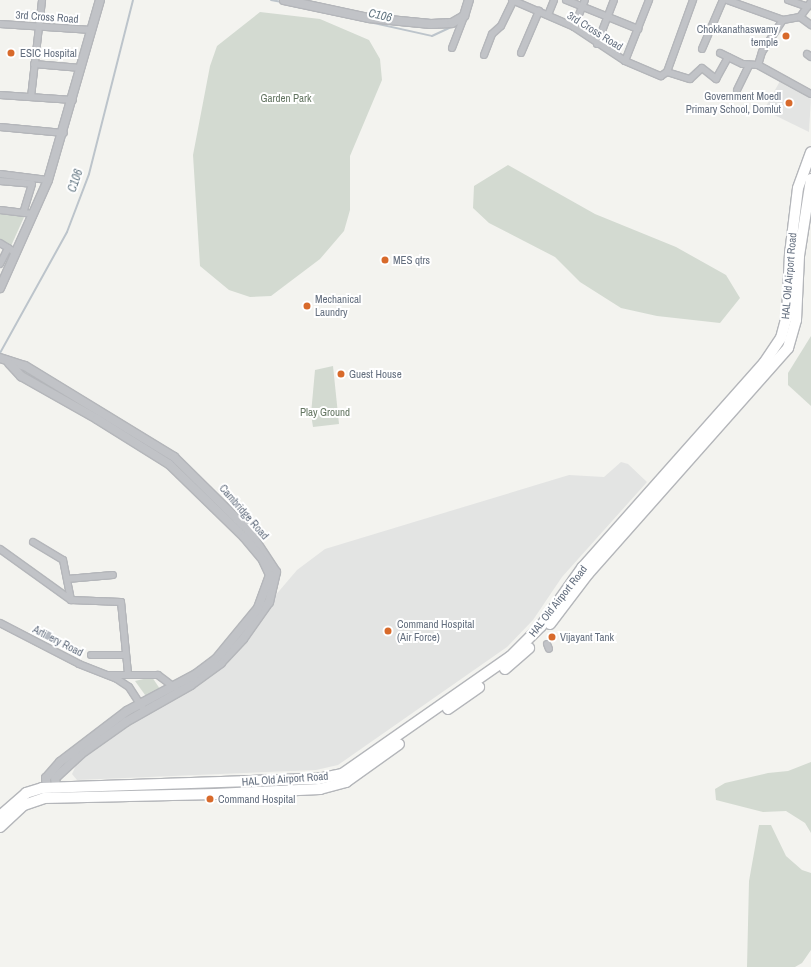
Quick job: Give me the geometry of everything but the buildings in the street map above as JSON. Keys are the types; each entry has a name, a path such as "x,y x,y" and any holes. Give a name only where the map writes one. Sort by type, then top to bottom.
{"main road":[{"name":"HAL Old Airport Road","path":"515,657 541,626 582,568 764,363 781,338 787,315 790,254 798,188 811,152"},
{"name":"HAL Old Airport Road","path":"0,816 26,793 320,789 346,782 537,640 588,574 788,348 796,320 799,256 811,179"},
{"name":"HAL Old Airport Road","path":"0,826 32,800 52,793"}],"street":[{"path":"31,97 42,0"},
{"path":"0,288 48,180 64,133 100,0"},
{"path":"284,0 369,18 431,24 452,23 464,16"},
{"path":"452,48 470,0"},
{"path":"484,55 492,34 502,26 512,0"},
{"name":"3rd Cross Road","path":"512,0 525,2 539,11 574,27 597,44 625,60 661,76 668,72"},
{"path":"548,15 554,0"},
{"path":"566,0 583,3 638,29"},
{"path":"597,44 614,0"},
{"path":"625,60 649,0"},
{"path":"693,0 668,72 690,79 702,68 716,79 728,57"},
{"path":"702,49 723,0"},
{"path":"727,0 783,20 800,17 809,5 788,0"},
{"path":"574,27 583,3"},
{"path":"521,53 539,11"},
{"path":"800,17 811,25"},
{"path":"758,65 762,52 783,20"},
{"name":"3rd Cross Road","path":"0,24 92,30"},
{"path":"720,53 749,65 758,65 811,94"},
{"path":"34,64 81,68"},
{"path":"738,90 749,65"},
{"path":"0,94 73,100"},
{"path":"0,127 64,133"},
{"path":"0,174 48,180"},
{"path":"0,181 31,183 32,187 23,213"},
{"path":"0,210 33,214"},
{"path":"0,243 16,253"},
{"path":"0,264 8,248"},
{"name":"Cambridge Road","path":"0,358 10,363 25,366 174,457 229,508 249,531 274,566 274,586 269,602 243,639 206,675 140,703 60,762 46,778 52,793"},
{"path":"33,542 62,560 71,600"},
{"path":"0,549 71,600 121,602 128,674"},
{"path":"67,580 113,575"},
{"name":"Artillery Road","path":"0,623 108,675 129,687 145,711"},
{"path":"91,655 126,655"},
{"name":"Artillery Road","path":"108,675 158,675 175,689"},
{"name":"Cambridge Road","path":"52,793 57,774 81,754 175,689"}],"shaded area":[{"name":"Government Moedl Primary School, Domlut","path":"780,81 811,97 809,132 764,110"},
{"name":"Command Hospital (Air Force)","path":"621,462 628,464 647,482 562,577 533,620 507,647 338,765 316,770 77,780 72,774 78,761 128,726 208,679 223,666 246,642 274,597 297,570 325,549 569,475 604,477"}],"green space":[{"name":"Garden Park","path":"260,12 320,19 369,40 380,59 382,80 350,156 350,210 344,231 320,259 271,296 250,297 229,290 200,266 193,155 210,66 217,46"},
{"path":"508,165 595,214 676,247 726,275 740,298 720,323 657,316 621,308 580,282 555,257 489,223 473,208 474,186"},
{"path":"0,213 25,215 11,246 0,239"},
{"path":"811,336 811,406 788,385 788,373"},
{"name":"Play Ground","path":"333,366 339,424 313,427 311,414 315,370"},
{"path":"152,677 162,692 148,699 135,681"},
{"path":"811,762 811,833 805,823 786,811 763,812 716,800 715,789 725,783 768,773 788,771"},
{"path":"759,825 771,825 786,856 802,870 811,873 811,950 802,963 795,967 747,967 749,881"}],"waterway":[{"name":"C106","path":"0,353 67,232 89,174 133,0"},
{"name":"C106","path":"271,0 282,2"},
{"name":"C106","path":"333,14 432,36 453,26"}],"place":[{"name":"Chokkanathaswamy temple","path":"786,36"},
{"name":"ESIC Hospital","path":"11,53"},
{"name":"Government Moedl Primary School, Domlut","path":"789,103"},
{"name":"MES qtrs","path":"385,260"},
{"name":"Mechanical Laundry","path":"307,306"},
{"name":"Guest House","path":"341,374"},
{"name":"Command Hospital (Air Force)","path":"388,631"},
{"name":"Vijayant Tank","path":"552,637"},
{"name":"Command Hospital","path":"210,799"}]}
